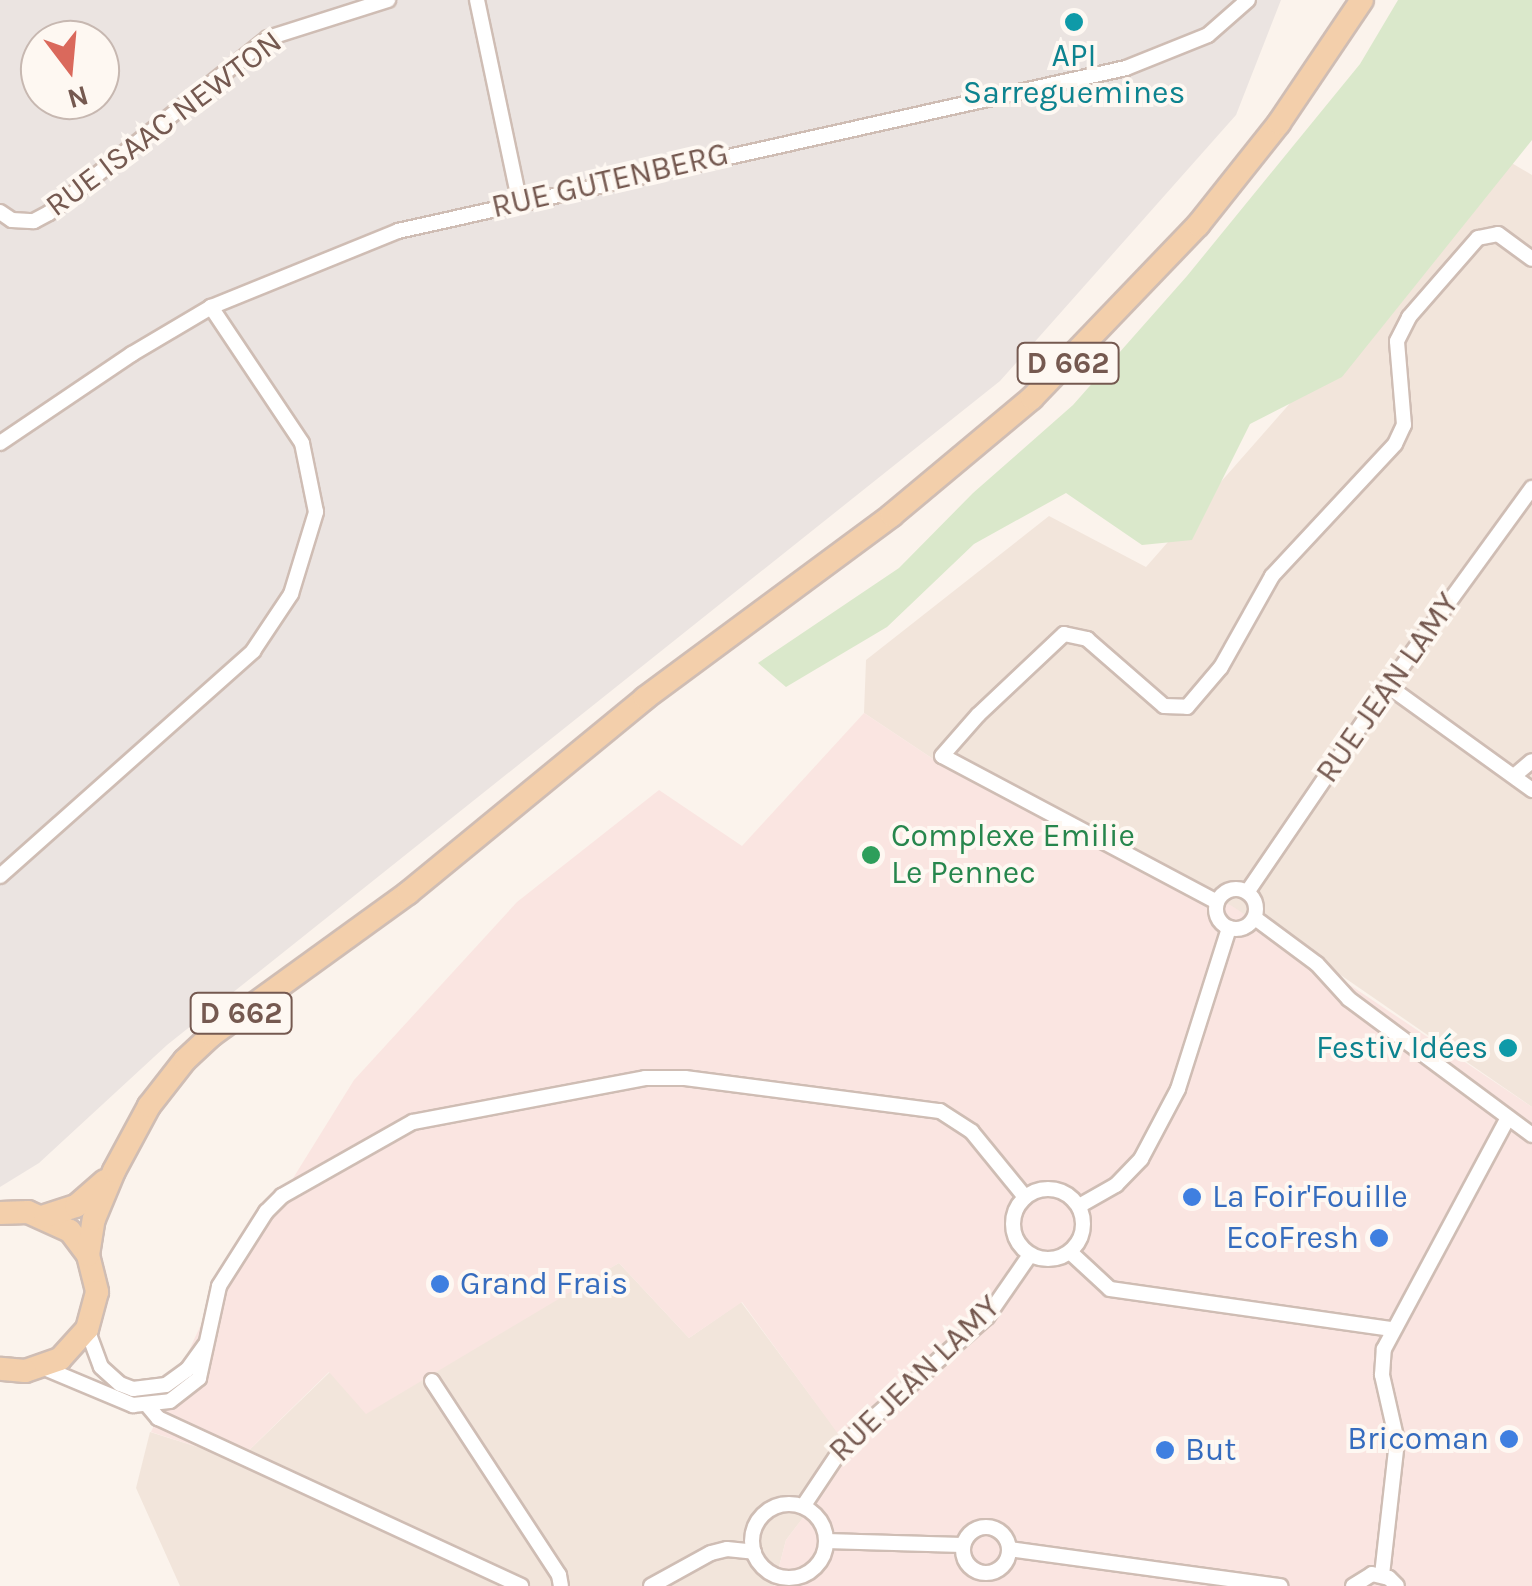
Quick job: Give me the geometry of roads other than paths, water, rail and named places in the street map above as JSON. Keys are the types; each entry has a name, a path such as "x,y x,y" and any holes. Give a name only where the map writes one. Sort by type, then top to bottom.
{"main road":[{"name":"D 662","path":"88,1254 94,1219 114,1171 164,1084 212,1035 408,893 645,698 892,515 1032,398 1198,224 1279,123 1362,0"},
{"name":"D 662","path":"45,1216 76,1206 114,1171"},
{"path":"0,1213 45,1216 70,1231 88,1254 97,1292 87,1329 60,1358 42,1367 0,1369"}],"street":[{"name":"RUE ISAAC NEWTON","path":"0,212 12,220 34,221 50,213 268,38 388,0"},
{"path":"477,0 520,200"},
{"name":"RUE GUTENBERG","path":"0,443 132,354 211,307 398,231 520,200 1126,68 1208,34 1248,0"},
{"path":"1217,902 942,756 978,715 1064,634 1086,639 1164,706 1187,707 1238,639 1272,576 1395,444 1404,426 1397,341 1409,317 1478,238 1498,234 1532,259"},
{"path":"0,876 254,651 291,594 316,512 302,443 211,307"},
{"name":"RUE JEAN LAMY","path":"1248,891 1388,686 1532,488"},
{"path":"1388,686 1532,790"},
{"path":"1514,776 1532,761"},
{"path":"1217,902 1235,888 1248,891 1254,898 1255,918"},
{"path":"1217,902 1220,923 1229,928 1241,929 1255,918"},
{"path":"1255,918 1317,964 1349,999 1532,1135"},
{"path":"1079,1206 1116,1185 1141,1160 1178,1089 1229,928"},
{"path":"42,1367 108,1398 148,1406 170,1401 190,1389 205,1366 205,1344 219,1286 266,1212 282,1196 413,1122 645,1078 685,1078 940,1111 972,1132 1026,1197"},
{"path":"1382,1575 1397,1441 1382,1376 1392,1328 1508,1118"},
{"path":"1054,1189 1079,1206 1083,1233 1070,1252 1054,1260 1030,1255 1016,1238 1013,1225 1026,1197 1054,1189"},
{"path":"1070,1252 1110,1288 1392,1328"},
{"name":"RUE JEAN LAMY","path":"804,1505 846,1442 987,1317 1030,1255"},
{"path":"87,1329 101,1368 120,1384 134,1389 166,1385 187,1370 205,1344"},
{"path":"432,1380 559,1575 560,1586"},
{"path":"148,1406 158,1418 521,1586"},
{"path":"781,1504 804,1505 822,1523 826,1541 820,1563 812,1572 782,1583 766,1572 754,1552 754,1530 768,1510 781,1504"},
{"path":"988,1526 1005,1536 1009,1549 1001,1568 988,1574 968,1566 962,1546 969,1533 988,1526"},
{"path":"826,1541 962,1546"},
{"path":"650,1586 712,1553 726,1549 754,1552"},
{"path":"1009,1549 1280,1586"},
{"path":"1352,1586 1363,1577 1382,1575 1397,1586"}],"place":[{"name":"API Sarreguemines","path":"1074,22"},
{"name":"Complexe Emilie Le Pennec","path":"871,855"},
{"name":"Festiv Idées","path":"1508,1048"},
{"name":"La Foir'Fouille","path":"1192,1197"},
{"name":"EcoFresh","path":"1379,1238"},
{"name":"Grand Frais","path":"440,1284"},
{"name":"Bricoman","path":"1509,1439"},
{"name":"But","path":"1165,1450"}]}
